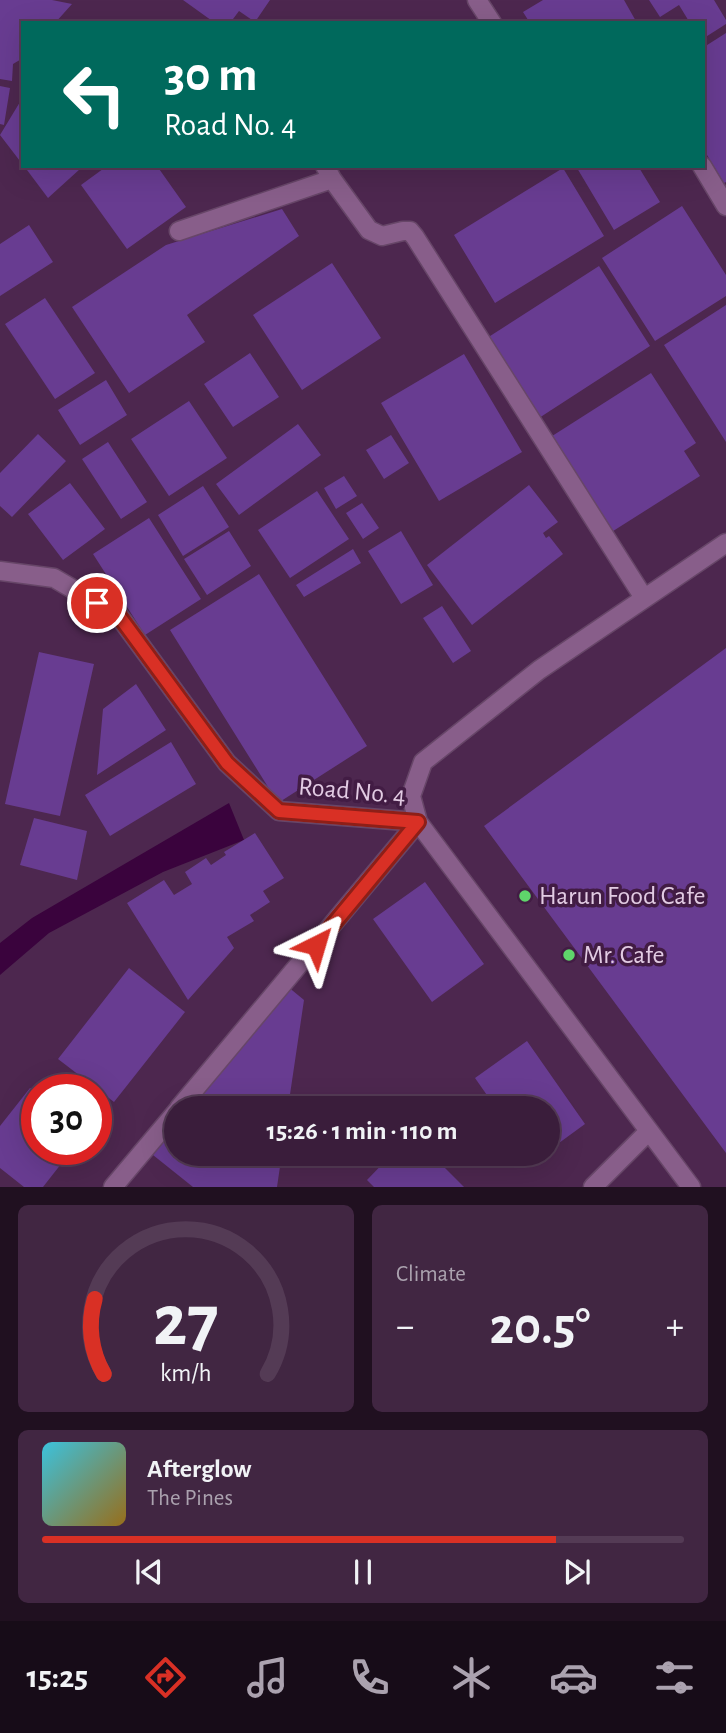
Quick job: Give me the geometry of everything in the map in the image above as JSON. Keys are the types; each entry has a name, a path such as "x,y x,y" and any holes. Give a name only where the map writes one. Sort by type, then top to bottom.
{"street":[{"path":"477,0 491,21"},
{"path":"703,168 726,206"},
{"path":"179,231 328,172 369,230 382,236 410,231 644,598"},
{"path":"691,1187 418,822 411,796 423,762 538,670 726,543"},
{"name":"Road No. 4","path":"0,571 54,578 119,616 227,763 279,811 418,822"},
{"name":"Road No. 4","path":"189,1096 418,822"},
{"name":"Road No. 4","path":"113,1187 164,1126"},
{"path":"593,1187 649,1131"}],"shaded area":[{"path":"229,803 244,840 163,872 49,933 0,975 0,943 32,918"}],"building":[{"path":"0,0 52,0 72,4 57,21 21,21 21,59 13,64 12,81 0,79"},
{"path":"183,0 270,0 256,21 239,11 232,21 212,21"},
{"path":"543,0 624,0 636,21 529,21 523,12"},
{"path":"649,0 714,0 726,24 705,37 705,21 689,21 679,5 660,17"},
{"path":"726,33 724,183 705,152 705,46"},
{"path":"0,86 10,88 4,125 0,124"},
{"path":"20,102 21,162 0,135"},
{"path":"26,168 79,168 80,169 48,198"},
{"path":"104,168 158,168 186,207 127,249 81,185"},
{"path":"563,168 604,236 495,303 454,235"},
{"path":"577,168 639,168 660,202 614,230"},
{"path":"682,206 726,275 726,296 655,341 602,258"},
{"path":"282,209 299,236 187,315 205,342 129,393 72,307 166,245"},
{"path":"29,225 53,262 0,296 0,244"},
{"path":"332,263 381,338 302,390 253,315"},
{"path":"599,266 650,346 539,418 487,338"},
{"path":"45,298 95,373 55,399 5,324"},
{"path":"726,305 726,442 664,345"},
{"path":"250,353 279,397 233,427 204,384"},
{"path":"464,354 522,452 439,501 381,403"},
{"path":"651,373 696,443 684,451 700,476 610,533 549,438"},
{"path":"106,380 127,415 80,445 58,410"},
{"path":"189,401 227,458 169,496 131,439"},
{"path":"298,424 321,455 239,515 216,484"},
{"path":"38,434 66,461 12,517 0,506 0,473"},
{"path":"391,435 409,463 384,479 366,450"},
{"path":"108,442 147,502 121,519 82,459"},
{"path":"344,476 357,496 336,509 324,488"},
{"path":"70,483 105,529 63,560 28,514"},
{"path":"529,485 558,522 543,533 546,538 549,536 563,554 472,625 427,565"},
{"path":"203,486 229,527 183,556 158,515"},
{"path":"317,491 349,539 290,578 258,530"},
{"path":"362,503 379,528 363,539 346,513"},
{"path":"149,518 201,599 145,635 93,554"},
{"path":"229,531 251,566 207,595 184,559"},
{"path":"401,531 433,585 401,604 368,551"},
{"path":"353,549 361,563 304,597 296,585"},
{"path":"259,574 367,746 278,803 170,630"},
{"path":"442,606 471,651 453,663 423,618"},
{"path":"726,648 726,1153 484,826"},
{"path":"39,652 94,664 60,816 5,804"},
{"path":"136,684 166,730 97,775 103,709"},
{"path":"171,742 196,784 110,836 85,795"},
{"path":"34,818 87,831 77,880 20,865"},
{"path":"255,833 284,878 263,891 270,902 250,915 254,921 227,937 234,948 188,1000 127,903 164,880 174,895 192,884 185,872 206,858 211,865 226,855 224,852"},
{"path":"425,882 484,964 432,1002 373,919"},
{"path":"129,968 185,1012 114,1102 112,1074 78,1074 58,1059"},
{"path":"287,986 304,1000 290,1096 200,1096"},
{"path":"527,1041 585,1124 560,1142 560,1096 488,1096 475,1078"},
{"path":"21,1099 21,1165 60,1165 43,1187 24,1187 0,1168 0,1126"},
{"path":"164,1141 164,1164 153,1155"},
{"path":"167,1166 280,1166 277,1187 193,1187"},
{"path":"380,1166 443,1166 464,1187 374,1187 367,1180"}],"place":[{"name":"Harun Food Cafe","path":"525,896"},
{"name":"Mr. Cafe","path":"569,955"}],"route":[{"path":"97,603 119,616 227,763 279,811 418,822 316,945"}]}
